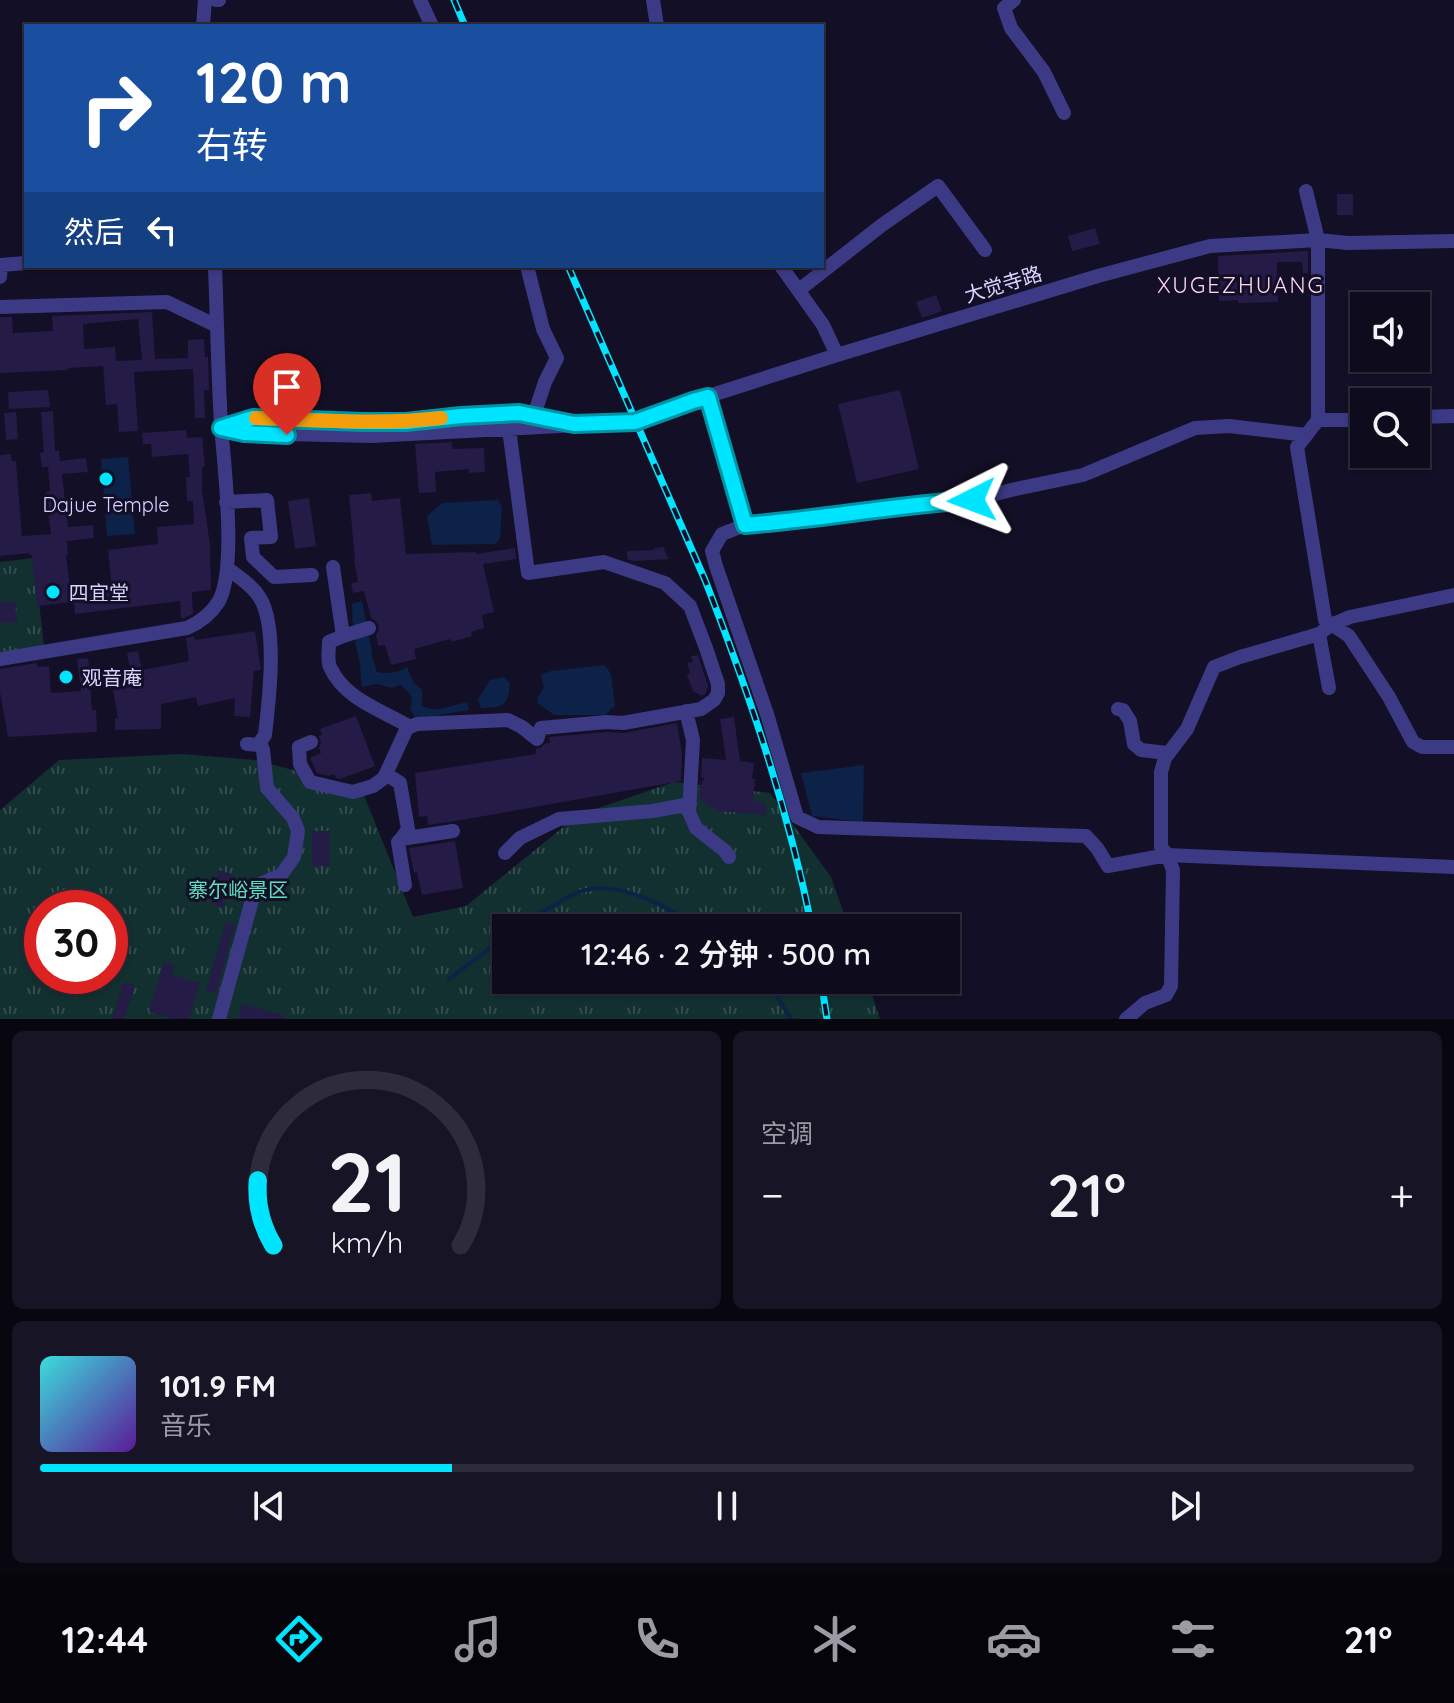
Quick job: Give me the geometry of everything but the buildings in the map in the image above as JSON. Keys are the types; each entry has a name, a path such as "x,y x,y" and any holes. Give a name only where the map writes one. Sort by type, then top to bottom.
{"street":[{"path":"203,24 205,0"},
{"path":"420,0 431,24"},
{"path":"653,0 657,24"},
{"path":"1003,5 1011,28 1044,72 1064,113"},
{"path":"799,290 938,186 985,250"},
{"path":"1306,191 1318,240 1318,420 1297,447 1325,620 1329,688"},
{"name":"大觉寺路","path":"221,428 251,434 371,436 635,422 837,355 1098,276 1210,246 1318,240 1348,243 1454,241"},
{"path":"0,277 1,265 24,263"},
{"path":"0,659 187,628 203,621 220,600 228,569 215,268"},
{"path":"528,268 543,329 557,358 534,415"},
{"path":"782,268 823,325 837,355"},
{"path":"0,307 167,302 217,326"},
{"path":"708,397 745,525"},
{"name":"大觉寺路","path":"221,428 253,418 406,422 519,413 574,424"},
{"path":"1430,417 1454,416"},
{"path":"1318,420 1350,420"},
{"path":"1306,435 1229,426 1195,428 1083,475 972,500 745,525 722,534 712,551 767,714 797,817 818,827 1086,836 1108,866 1167,855 1454,867"},
{"path":"311,742 299,747 300,764 310,782 353,792 373,786 384,778 407,728 417,724 508,720 537,739 541,728 623,723 701,709 714,700 718,684 690,606 665,583 604,562 528,573 509,429"},
{"path":"226,502 267,500 271,537 251,538 253,557 274,577 312,575"},
{"path":"333,567 343,636"},
{"path":"219,1019 256,886 281,875 288,866 294,857 298,831 293,818 267,788 263,750 254,743 265,735 270,658 266,611 260,596 228,569"},
{"path":"1126,1019 1145,1003 1166,995 1171,986 1173,870 1161,847 1161,772 1167,753 1187,729 1214,667 1325,629 1350,617 1454,595"},
{"path":"369,628 329,642 329,665 350,694 410,727"},
{"path":"1325,629 1349,636 1389,697 1413,742 1422,747 1454,747"},
{"path":"1118,709 1123,710 1130,721 1134,744 1141,750 1167,753"},
{"path":"686,711 693,740 689,812 696,828 729,857"},
{"path":"386,774 400,783 408,829 398,842 405,885"},
{"path":"505,853 520,838 559,819 653,811 690,804"},
{"path":"401,839 453,831"}],"green space":[{"path":"34,558 44,646 0,652 0,562"},
{"name":"寨尔峪景区","path":"182,754 255,760 361,788 413,917 466,906 578,815 674,782 770,793 831,877 844,914 492,914 492,994 872,994 880,1019 0,1019 0,810 59,760"}],"water":[{"path":"128,457 135,534 107,536 101,459"},
{"path":"498,500 502,507 500,539 495,544 432,545 427,516 442,503"},
{"path":"362,601 377,672 400,671 407,667 414,683 422,690 422,706 439,709 467,702 469,710 437,717 415,717 410,709 410,695 400,685 392,688 377,684 362,687 352,604"},
{"path":"605,665 611,674 615,706 605,715 554,715 537,703 544,687 541,675 551,671"},
{"path":"504,677 510,683 506,701 499,706 481,708 478,699 490,680"},
{"path":"864,765 863,822 812,816 801,773"}],"waterway":[{"path":"540,914 577,893 608,888 641,897 676,914"},
{"path":"449,979 492,947"},
{"path":"776,994 791,1019"}],"railway":[{"path":"454,0 464,24"},
{"path":"569,268 721,622 779,795 809,914"},
{"path":"823,994 827,1019"}],"slow traffic":[{"path":"256,418 406,422 441,418"}],"place":[{"name":"Dajue Temple","path":"106,479"},
{"name":"四宜堂","path":"53,592"},
{"name":"观音庵","path":"66,677"}],"district":[{"name":"XUGEZHUANG","path":"1241,285"}],"route":[{"path":"287,435 244,433 221,428 253,418 406,422 519,413 574,424 635,422 708,397 745,525 972,500"}]}
